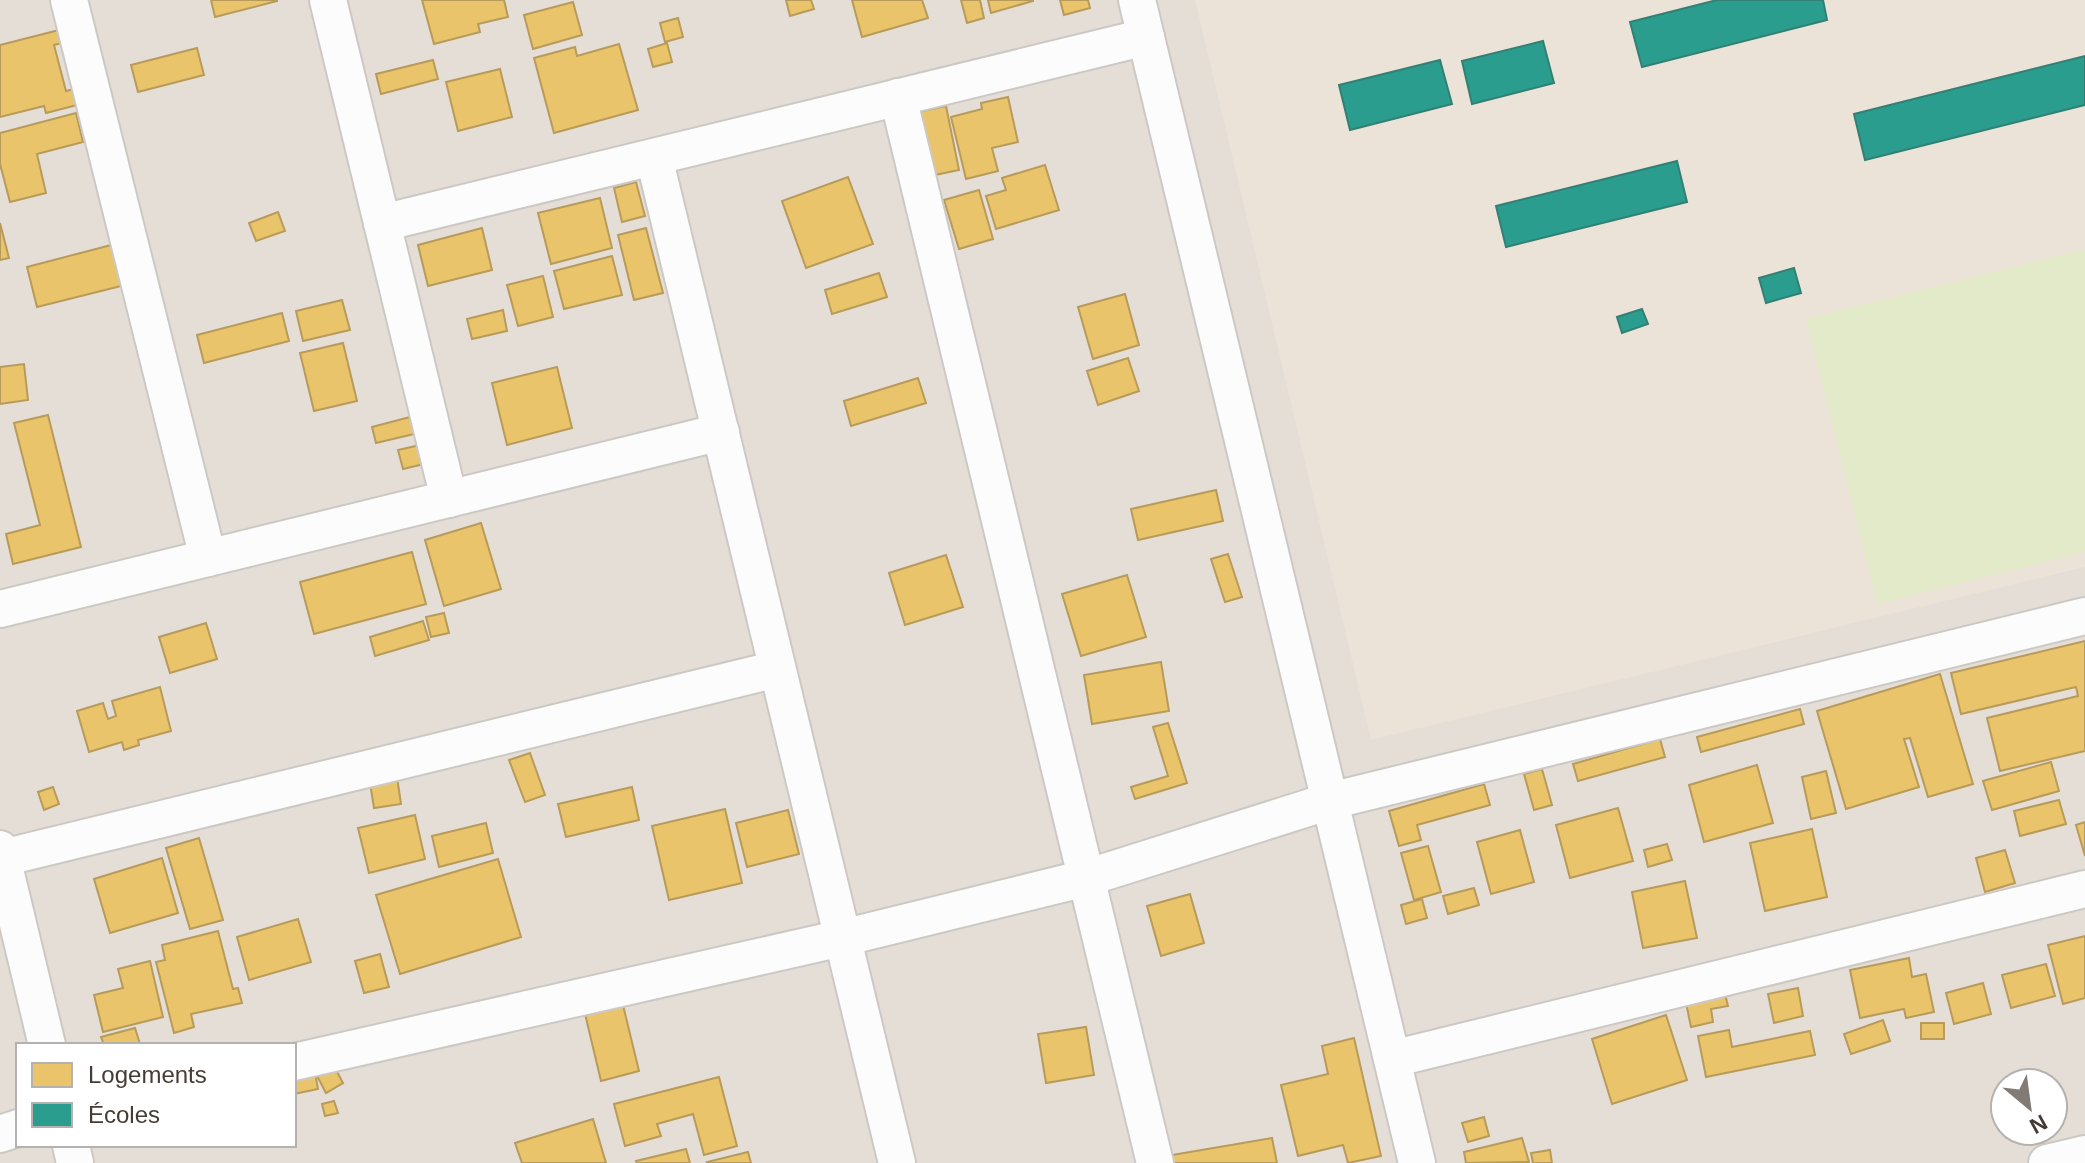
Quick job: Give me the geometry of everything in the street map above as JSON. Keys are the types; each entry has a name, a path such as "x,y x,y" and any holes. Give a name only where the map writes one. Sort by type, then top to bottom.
{"street":[{"path":"69,0 208,558"},
{"path":"328,0 449,499"},
{"path":"1137,0 1417,1163"},
{"path":"382,223 1146,37"},
{"path":"898,97 1155,1163"},
{"path":"654,157 897,1163"},
{"path":"0,609 721,432"},
{"path":"296,1062 842,938 1086,878 1330,803 2085,616"},
{"path":"47,1043 1,854 777,669"},
{"path":"1392,1059 2085,889"},
{"path":"2047,1163 2085,1154"}],"shaded area":[{"path":"0,0 2085,0 2085,1163 0,1163"},
{"path":"1195,0 2085,0 2085,567 1371,740"}],"green space":[{"path":"2085,249 2085,552 1877,604 1806,319"}],"building: Logements":[{"path":"211,0 277,0 277,1 215,17"},
{"path":"422,0 504,0 508,17 478,24 480,32 434,44"},
{"path":"786,0 811,0 814,9 790,16"},
{"path":"852,0 922,0 928,18 862,37"},
{"path":"961,0 980,0 984,18 967,23"},
{"path":"988,0 1033,0 1033,1 991,13"},
{"path":"1060,0 1088,0 1090,8 1064,15"},
{"path":"573,2 582,35 533,49 524,15"},
{"path":"678,18 683,37 665,42 660,23"},
{"path":"59,30 62,43 54,45 66,91 78,88 81,104 46,113 44,106 0,117 0,45"},
{"path":"667,43 672,62 653,67 648,49"},
{"path":"619,44 638,110 554,133 534,58 575,47 577,56"},
{"path":"197,48 204,75 138,92 131,65"},
{"path":"433,60 438,79 381,94 376,74"},
{"path":"500,69 512,117 458,131 446,82"},
{"path":"1008,97 1018,142 992,148 998,171 966,179 951,117 982,109 981,103"},
{"path":"946,106 959,170 930,176 918,112"},
{"path":"76,113 83,142 37,154 46,193 10,202 0,164 0,133"},
{"path":"1045,165 1059,210 996,229 986,196 1006,190 1002,178"},
{"path":"848,177 873,244 806,268 782,201"},
{"path":"636,182 645,216 622,222 614,188"},
{"path":"979,190 993,239 959,249 944,200"},
{"path":"600,198 612,248 551,264 538,213"},
{"path":"278,212 285,231 256,241 249,223"},
{"path":"0,223 9,258 0,260"},
{"path":"482,228 492,270 428,286 418,245"},
{"path":"646,228 663,293 634,300 618,235"},
{"path":"115,244 125,285 37,307 27,267"},
{"path":"612,256 622,295 564,309 554,271"},
{"path":"879,273 887,297 832,314 825,290"},
{"path":"543,276 553,317 518,326 507,285"},
{"path":"1125,294 1139,345 1093,359 1078,307"},
{"path":"342,300 350,330 303,341 296,311"},
{"path":"503,310 507,331 472,339 467,319"},
{"path":"282,313 289,341 204,363 197,335"},
{"path":"343,343 357,401 314,411 300,353"},
{"path":"1128,358 1139,391 1098,405 1087,371"},
{"path":"24,364 28,400 0,404 0,367"},
{"path":"557,367 572,428 507,445 492,383"},
{"path":"918,378 926,403 851,426 844,401"},
{"path":"48,415 81,547 13,564 6,534 40,525 14,423"},
{"path":"410,417 414,434 376,443 372,427"},
{"path":"420,445 424,464 403,469 398,450"},
{"path":"1216,490 1223,521 1138,540 1131,509"},
{"path":"481,523 501,589 444,606 425,540"},
{"path":"412,552 426,604 314,634 300,582"},
{"path":"1228,554 1242,597 1225,602 1211,559"},
{"path":"946,555 963,607 905,625 889,573"},
{"path":"1127,575 1146,637 1081,656 1062,594"},
{"path":"444,613 449,633 431,637 426,617"},
{"path":"423,621 429,640 375,656 370,637"},
{"path":"206,623 217,659 170,673 159,637"},
{"path":"2085,641 2085,751 2000,771 1987,718 2078,696 2076,687 1961,714 1951,673"},
{"path":"1161,662 1169,711 1092,724 1084,675"},
{"path":"1940,674 1973,784 1928,797 1910,738 1904,739 1919,787 1846,809 1817,711"},
{"path":"160,687 171,731 138,740 139,745 124,750 122,742 89,752 77,711 103,703 108,719 116,716 112,701"},
{"path":"1800,709 1804,724 1701,752 1697,737"},
{"path":"1168,723 1187,783 1135,799 1131,787 1168,776 1153,727"},
{"path":"1660,739 1665,757 1578,781 1573,764"},
{"path":"530,753 545,795 525,802 509,760"},
{"path":"2051,762 2059,791 1992,810 1983,781"},
{"path":"1757,765 1773,823 1704,842 1689,785"},
{"path":"1542,769 1552,805 1534,810 1524,774"},
{"path":"1826,771 1836,813 1811,819 1802,777"},
{"path":"397,777 401,804 374,808 370,783"},
{"path":"1484,784 1490,805 1417,825 1421,840 1399,846 1389,811"},
{"path":"53,787 59,804 44,810 38,792"},
{"path":"632,787 639,820 566,837 558,804"},
{"path":"2059,800 2066,824 2020,836 2014,811"},
{"path":"1618,808 1633,861 1570,878 1556,825"},
{"path":"725,809 742,883 669,900 652,826"},
{"path":"788,810 799,854 747,867 736,823"},
{"path":"415,815 425,859 369,873 358,828"},
{"path":"2085,822 2085,856 2076,825"},
{"path":"486,823 493,853 439,867 432,836"},
{"path":"1812,829 1827,897 1765,911 1750,843"},
{"path":"1520,830 1534,882 1491,894 1477,842"},
{"path":"199,838 223,920 190,929 166,848"},
{"path":"1667,844 1672,860 1648,867 1644,850"},
{"path":"1428,846 1441,892 1414,900 1401,853"},
{"path":"2005,850 2015,883 1985,892 1976,858"},
{"path":"162,858 178,913 110,933 94,879"},
{"path":"498,859 521,937 400,974 376,895"},
{"path":"1685,881 1697,938 1643,948 1632,892"},
{"path":"1474,888 1479,905 1448,914 1443,896"},
{"path":"1190,894 1204,943 1161,956 1147,906"},
{"path":"1422,899 1427,918 1406,924 1401,905"},
{"path":"298,919 311,962 249,980 237,937"},
{"path":"218,931 233,989 238,988 242,1003 191,1014 194,1027 174,1033 156,962 165,960 162,945"},
{"path":"2085,936 2085,998 2063,1004 2048,945"},
{"path":"380,954 389,987 364,993 355,961"},
{"path":"1909,958 1912,977 1926,974 1934,1012 1906,1018 1904,1009 1860,1018 1850,970"},
{"path":"150,961 163,1017 103,1032 94,995 123,988 118,969"},
{"path":"2046,964 2055,996 2011,1008 2002,975"},
{"path":"1983,983 1991,1014 1954,1024 1946,993"},
{"path":"1798,988 1803,1016 1774,1023 1768,994"},
{"path":"1724,990 1728,1006 1711,1009 1713,1022 1691,1027 1685,998"},
{"path":"623,1005 639,1071 601,1081 585,1014"},
{"path":"1666,1015 1687,1080 1612,1104 1592,1039"},
{"path":"1883,1020 1890,1041 1851,1054 1844,1034"},
{"path":"1921,1023 1944,1023 1944,1039 1921,1039"},
{"path":"1086,1027 1094,1075 1046,1083 1038,1034"},
{"path":"135,1028 140,1043 103,1043 101,1037"},
{"path":"1729,1030 1732,1047 1810,1031 1815,1055 1706,1077 1698,1036"},
{"path":"1354,1038 1381,1156 1348,1163 1343,1145 1298,1156 1281,1085 1328,1074 1322,1046"},
{"path":"333,1064 343,1083 326,1093 316,1074"},
{"path":"315,1072 318,1089 296,1094 296,1076"},
{"path":"719,1077 737,1146 704,1155 693,1114 657,1124 661,1136 625,1146 614,1104"},
{"path":"334,1101 338,1113 325,1116 322,1104"},
{"path":"1484,1117 1489,1136 1468,1142 1462,1123"},
{"path":"593,1119 606,1163 522,1163 515,1143"},
{"path":"1272,1138 1277,1163 1167,1163 1166,1156"},
{"path":"1522,1138 1529,1162 1466,1163 1464,1152"},
{"path":"686,1149 690,1163 636,1161"},
{"path":"1550,1150 1552,1163 1533,1163 1531,1153"},
{"path":"748,1152 751,1163 707,1162"}],"building: Écoles":[{"path":"1717,0 1823,0 1827,20 1642,67 1630,22"},
{"path":"1543,41 1554,83 1472,104 1462,61"},
{"path":"2085,56 2085,105 1865,160 1854,114"},
{"path":"1440,60 1452,104 1350,130 1339,85"},
{"path":"1677,161 1687,202 1506,247 1496,206"},
{"path":"1794,268 1801,293 1766,303 1759,278"},
{"path":"1642,309 1648,324 1622,333 1617,317"}]}
